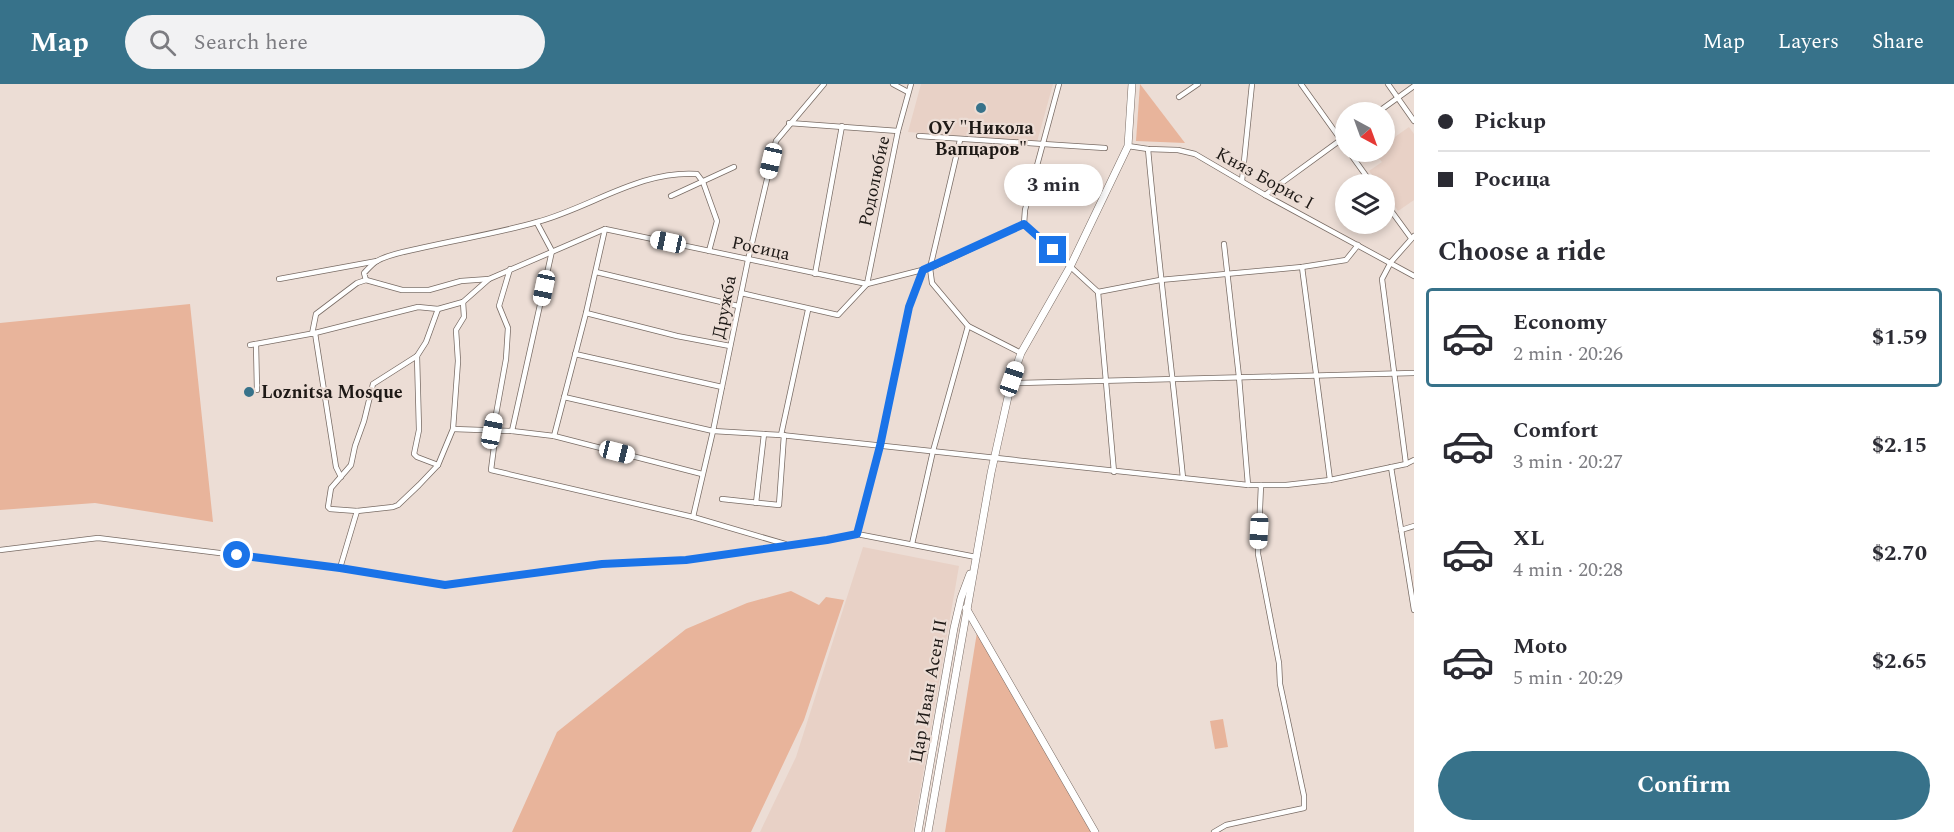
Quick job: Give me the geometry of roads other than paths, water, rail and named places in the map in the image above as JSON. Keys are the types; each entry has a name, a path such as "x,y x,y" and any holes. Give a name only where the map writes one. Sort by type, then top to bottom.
{"street":[{"name":"Дружба","path":"693,517 776,141 824,84"},
{"path":"893,84 908,92"},
{"name":"Родолюбие","path":"867,284 898,131 911,84"},
{"path":"1059,84 1025,210 1024,224 1098,292 1114,471"},
{"name":"Цар Иван Асен II","path":"928,832 976,557 1012,379 1021,353 1070,267 1128,146 1132,84"},
{"path":"1179,97 1198,84"},
{"path":"1242,181 1252,84"},
{"path":"1301,84 1335,133"},
{"path":"1388,84 1414,121"},
{"path":"1392,102 1414,86"},
{"path":"789,123 898,131"},
{"path":"815,274 842,126"},
{"path":"919,136 1105,148"},
{"path":"960,140 930,268 932,283 968,326 1021,353"},
{"path":"1265,195 1335,144"},
{"name":"Княз Борис I","path":"1128,146 1178,150 1195,154 1414,276"},
{"path":"1148,149 1160,280 1183,478"},
{"path":"671,196 734,167"},
{"path":"279,279 377,261 410,250 537,223 562,215 600,196 650,180 689,174 697,174 703,182 717,221 709,251"},
{"path":"1395,215 1412,237 1391,262 1382,279 1407,464"},
{"path":"512,431 552,251 537,223"},
{"name":"Росица","path":"605,229 867,284 930,268 1024,224"},
{"path":"257,390 253,345 313,334 418,307 438,309 463,302 489,279 605,229"},
{"path":"554,436 605,229"},
{"path":"1224,244 1248,485"},
{"path":"1098,292 1160,280 1302,267 1346,260 1358,245"},
{"path":"364,273 377,261"},
{"path":"355,265 364,273 366,280"},
{"path":"1302,267 1330,480"},
{"path":"510,269 499,306 508,328 491,470 693,517 788,545"},
{"path":"857,534 880,446 909,307 923,270"},
{"path":"596,272 738,306"},
{"path":"341,477 336,467 313,334 316,314 355,284 366,280 402,290 429,290 461,281 489,279"},
{"path":"741,293 838,315 867,284"},
{"path":"438,309 426,342 417,356 373,384 351,465 329,491 328,507 330,509 357,511 398,505 438,465 453,429 458,361 456,330 464,317 463,302"},
{"path":"722,499 779,505 783,435 808,310"},
{"path":"586,313 677,336 730,346"},
{"path":"912,544 933,451 968,326"},
{"path":"575,354 722,387"},
{"path":"417,356 419,430 414,454 417,458 438,465"},
{"path":"1019,383 1414,373"},
{"path":"564,397 713,431 783,435 1248,485 1286,485 1330,480 1407,464 1414,460"},
{"path":"453,429 512,431 554,436 702,474"},
{"path":"756,503 764,434"},
{"path":"1391,467 1414,610"},
{"path":"1214,832 1227,825 1304,808 1304,796 1280,684 1279,663 1257,554 1261,485"},
{"path":"340,568 357,511"},
{"path":"1401,530 1414,526"},
{"path":"0,550 98,538 340,568 445,585 602,564 686,560 857,534 976,557"},
{"name":"Цар Иван Асен II","path":"918,832 954,628 961,598 976,557"},
{"path":"961,598 1095,832"}],"place":[{"name":"ОУ \"Никола Вапцаров\"","path":"981,108"},
{"name":"Loznitsa Mosque","path":"249,392"}]}
